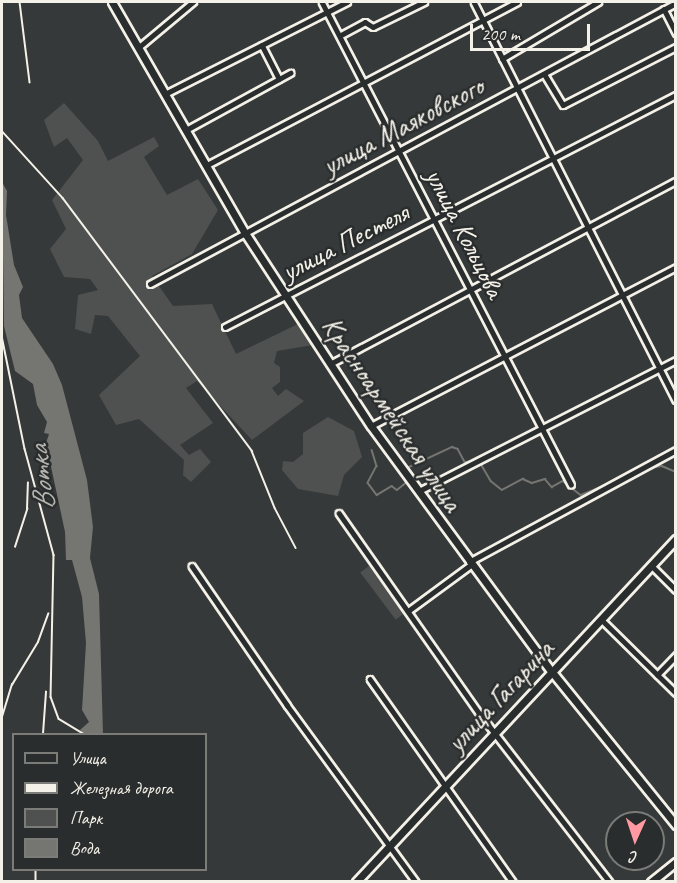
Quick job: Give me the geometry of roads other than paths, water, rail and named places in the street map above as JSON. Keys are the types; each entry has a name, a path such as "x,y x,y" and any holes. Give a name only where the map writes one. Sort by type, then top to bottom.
{"main road":[{"name":"Красноармейская улица","path":"112,2 245,233 371,426 552,672 675,825"},
{"name":"улица Гагарина","path":"356,882 388,843 446,786 675,539"},
{"path":"651,882 675,862"}],"street":[{"path":"138,48 193,2"},
{"name":"улица Кольцова","path":"322,2 341,35 398,150 436,218 571,484"},
{"path":"165,94 347,2"},
{"path":"341,35 365,22 373,27 424,2"},
{"path":"474,2 675,400"},
{"path":"207,165 516,2"},
{"path":"502,59 597,2"},
{"name":"улица Маяковского","path":"150,284 398,150 518,90 675,3"},
{"path":"664,9 675,33"},
{"path":"262,45 279,79"},
{"path":"545,75 563,105 675,47"},
{"path":"186,130 290,73"},
{"name":"улица Пестеля","path":"225,327 675,94"},
{"path":"330,364 675,181"},
{"path":"371,426 675,267"},
{"path":"418,492 675,360"},
{"path":"408,610 471,563 675,450"},
{"path":"339,513 495,734 610,882"},
{"path":"651,565 675,590"},
{"path":"192,566 287,705 416,882"},
{"path":"600,618 675,693"},
{"path":"657,675 675,655"},
{"path":"370,679 513,882"}],"water":[{"path":"2,182 7,191 6,215 14,265 23,287 19,295 22,318 53,364 62,385 87,480 93,527 90,558 99,594 103,733 83,733 80,730 89,722 82,710 86,643 82,597 72,560 66,560 65,532 46,443 49,434 44,433 47,422 37,405 33,384 15,371 4,326"}],"waterway":[{"path":"407,468 452,447 458,449 465,462 476,461"},
{"path":"372,450 377,466 368,483 377,495 392,486 397,490 407,482"},
{"path":"480,462 491,481 502,490 523,479 532,483 545,479 552,487 563,481 581,495 606,485"},
{"path":"646,469 662,466 676,472"}],"railway":[{"path":"20,2 30,82"},
{"path":"2,131 63,198 252,451 275,508 296,548"},
{"path":"2,336 25,449 54,555 51,697 59,719 82,733"},
{"path":"15,547 27,509 28,483"},
{"path":"2,717 12,685 38,642 48,614"},
{"path":"43,733 46,692"},
{"path":"36,871 36,882"}],"water label":[{"name":"Вотка","path":"41,478"}]}
